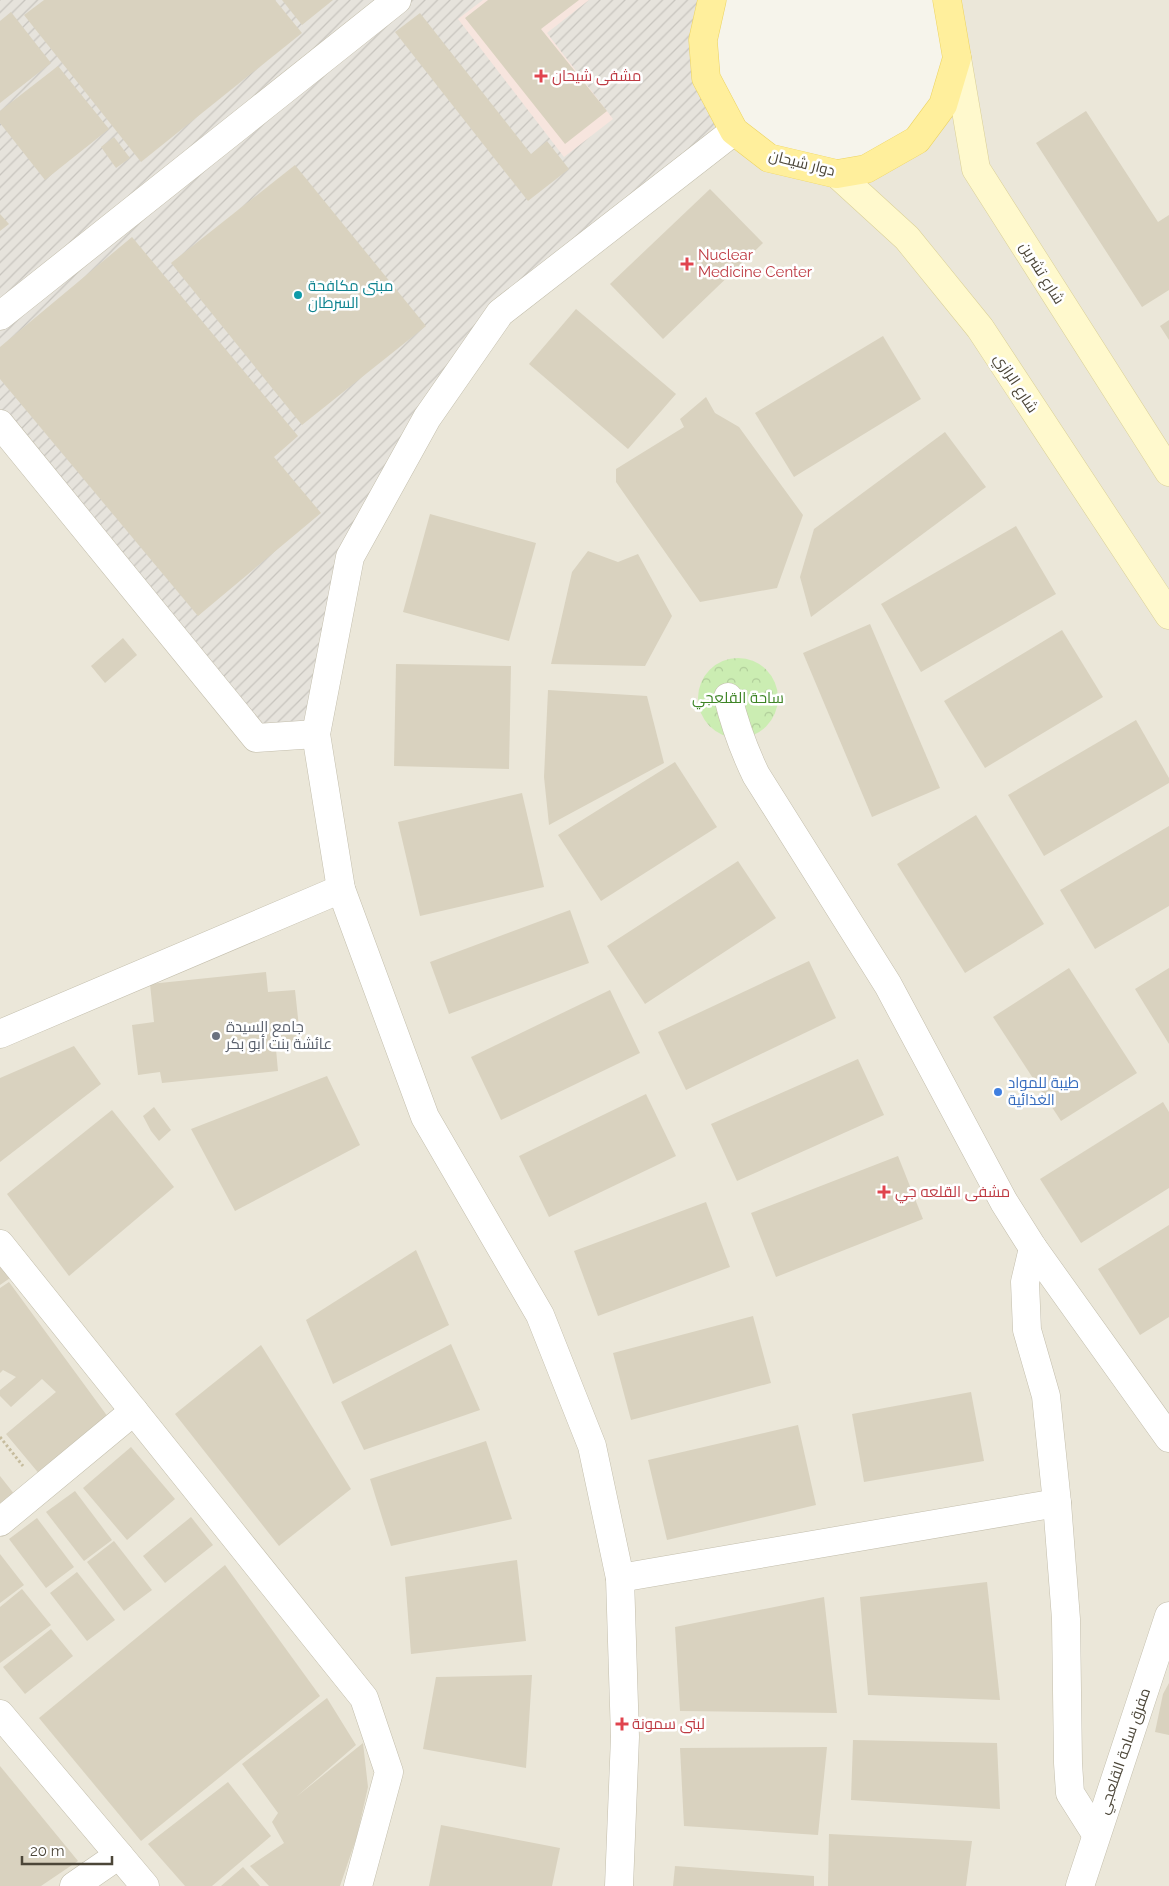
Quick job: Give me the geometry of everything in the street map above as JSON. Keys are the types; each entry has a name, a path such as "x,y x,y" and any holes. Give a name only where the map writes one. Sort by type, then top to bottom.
{"main road":[{"name":"دوار شيحان","path":"712,0 703,40 706,78 734,131 769,158 837,174 866,169 916,140 943,105 957,58 947,0"},
{"name":"شارع تشرين","path":"957,58 976,169 1169,472"},
{"name":"شارع الرازي","path":"837,174 907,238 980,328 1169,615"}],"street":[{"path":"0,316 397,0"},
{"path":"619,1886 625,1737 620,1578 592,1446 540,1315 425,1117 341,889 316,734 350,557 427,418 500,313 734,131"},
{"path":"0,424 256,738 316,734"},
{"path":"728,697 742,748 756,775 888,985 1004,1202 1033,1248 1169,1438"},
{"path":"0,1034 341,889"},
{"path":"0,1244 364,1698 389,1772 358,1886"},
{"path":"1033,1248 1025,1282 1027,1330 1046,1396 1056,1503 1066,1619 1070,1793 1096,1834"},
{"path":"0,1522 134,1411"},
{"path":"620,1578 1056,1503"},
{"name":"مفرق ساحة القلعجي","path":"1080,1886 1168,1620"},
{"path":"0,1714 145,1886"},
{"path":"74,1886 119,1855"}],"path":[{"path":"0,1437 41,1488"}],"shaded area":[{"path":"0,0 712,0 703,40 734,131 500,313 350,557 316,734 256,738 0,424"},
{"name":"مشفى شيحان","path":"483,0 589,0 547,33 613,119 564,157 458,19"},
{"path":"947,0 1169,0 1169,1886 0,1886 0,424 350,557 500,313 734,131 769,158 866,169 943,105"}],"green space":[{"name":"ساحة القلعجي","path":"738,658 753,661 766,670 775,683 778,698 775,713 766,726 753,735 738,738 723,735 710,726 701,713 698,698 701,683 710,670 723,661"}],"building":[{"path":"44,0 275,0 302,33 141,162 24,15"},
{"path":"282,0 333,0 302,25"},
{"name":"مشفى شيحان","path":"488,0 579,0 541,29 607,111 565,144 465,18"},
{"path":"11,12 51,63 0,103 0,21"},
{"path":"420,13 531,154 547,141 569,169 528,201 395,32"},
{"path":"58,66 109,129 45,180 0,123 0,111"},
{"path":"1086,111 1158,222 1169,215 1169,290 1142,307 1036,143"},
{"path":"114,137 130,158 116,168 101,147"},
{"name":"مبنى مكافحة السرطان","path":"295,165 426,326 302,425 171,263"},
{"name":"Nuclear Medicine Center","path":"710,189 763,243 663,339 610,284"},
{"path":"0,214 9,224 0,231"},
{"path":"132,237 298,436 274,457 321,513 198,616 0,379 0,347"},
{"path":"576,309 676,394 628,449 529,364"},
{"path":"1169,320 1169,340 1160,326"},
{"path":"883,336 921,399 794,477 755,413"},
{"path":"706,397 715,413 739,427 803,515 777,588 700,602 616,482 616,469 684,427 680,419"},
{"path":"945,432 986,487 811,617 800,577 814,529"},
{"path":"430,514 536,543 509,641 403,612"},
{"path":"1016,526 1056,594 921,672 881,604"},
{"path":"588,551 618,562 638,554 672,616 645,666 551,664 572,572"},
{"path":"870,624 940,788 872,817 803,653"},
{"path":"1062,630 1103,697 985,768 944,701"},
{"path":"123,638 137,655 105,683 91,666"},
{"path":"396,664 511,666 509,769 394,766"},
{"path":"548,690 647,696 664,763 549,825 544,777"},
{"path":"1136,720 1169,778 1169,783 1044,856 1008,795"},
{"path":"675,762 717,827 601,901 558,835"},
{"path":"522,793 544,887 420,916 398,822"},
{"path":"976,815 1044,924 965,973 897,864"},
{"path":"1169,826 1169,906 1095,949 1060,890"},
{"path":"738,861 776,918 645,1004 607,946"},
{"path":"570,910 589,963 449,1014 430,962"},
{"path":"809,961 836,1018 686,1090 658,1032"},
{"path":"1069,968 1137,1073 1061,1121 993,1017"},
{"path":"1169,968 1169,1044 1135,989"},
{"name":"جامع السيدة عائشة بنت أبو بكر","path":"266,972 268,992 295,990 301,1046 276,1049 278,1071 162,1083 160,1072 138,1075 132,1025 154,1022 150,984"},
{"path":"610,990 640,1053 501,1120 471,1057"},
{"path":"74,1046 101,1084 0,1162 0,1078"},
{"path":"858,1059 884,1115 737,1181 711,1124"},
{"path":"327,1076 360,1145 235,1211 191,1129"},
{"path":"646,1094 676,1156 549,1217 519,1156"},
{"path":"1163,1102 1169,1112 1169,1188 1081,1243 1040,1179"},
{"path":"154,1107 171,1130 159,1141 143,1116"},
{"path":"112,1110 174,1187 69,1276 7,1194"},
{"path":"898,1156 923,1219 776,1277 751,1213"},
{"path":"706,1202 730,1267 598,1316 574,1251"},
{"path":"1169,1225 1169,1317 1140,1335 1098,1269"},
{"path":"416,1250 449,1325 333,1384 306,1320"},
{"path":"0,1264 13,1276 0,1285"},
{"path":"9,1282 108,1417 41,1476 6,1434 56,1392 42,1379 11,1407 0,1396 0,1390 16,1377 3,1370 0,1373 0,1288"},
{"path":"753,1316 771,1383 631,1420 613,1353"},
{"path":"451,1344 480,1410 364,1450 341,1402"},
{"path":"261,1345 351,1489 279,1546 175,1414"},
{"path":"971,1392 984,1461 864,1482 852,1414"},
{"path":"798,1425 816,1505 667,1540 648,1460"},
{"path":"486,1441 512,1519 391,1546 370,1479"},
{"path":"131,1447 175,1499 127,1540 83,1488"},
{"path":"0,1476 15,1495 0,1510"},
{"path":"75,1491 112,1540 84,1561 46,1512"},
{"path":"191,1517 213,1545 165,1583 143,1556"},
{"path":"37,1518 74,1567 46,1588 9,1539"},
{"path":"114,1541 152,1590 124,1611 87,1562"},
{"path":"0,1554 24,1585 0,1603"},
{"path":"517,1560 526,1641 411,1654 405,1577"},
{"path":"225,1565 320,1696 141,1841 39,1718"},
{"path":"77,1572 115,1620 87,1641 50,1593"},
{"path":"987,1582 1000,1700 868,1695 860,1597"},
{"path":"22,1589 51,1625 0,1663 0,1607"},
{"path":"824,1597 837,1713 680,1711 675,1627"},
{"path":"51,1629 73,1656 25,1694 3,1667"},
{"path":"532,1675 526,1768 423,1749 436,1677"},
{"path":"1169,1683 1169,1735 1155,1732 1163,1694"},
{"path":"327,1698 356,1745 296,1797 363,1743 368,1787 357,1836 340,1886 269,1886 250,1866 284,1843 272,1822 278,1813 242,1764"},
{"path":"853,1740 997,1743 1000,1809 851,1800"},
{"path":"827,1747 818,1835 684,1826 680,1748"},
{"path":"0,1766 78,1861 41,1886 0,1886"},
{"path":"228,1782 271,1836 212,1886 185,1886 148,1844"},
{"path":"441,1825 560,1848 552,1886 429,1886"},
{"path":"829,1834 972,1841 966,1886 828,1886"},
{"path":"675,1866 814,1876 814,1886 673,1886"},
{"path":"243,1867 260,1886 221,1886"}],"place":[{"name":"مشفى شيحان","path":"541,76"},
{"name":"Nuclear Medicine Center","path":"687,264"},
{"name":"مبنى مكافحة السرطان","path":"298,295"},
{"name":"جامع السيدة عائشة بنت أبو بكر","path":"216,1036"},
{"name":"طيبة للمواد الغذائية","path":"998,1092"},
{"name":"مشفى القلعه جي","path":"884,1192"},
{"name":"لبنى سمونة","path":"622,1724"}]}
